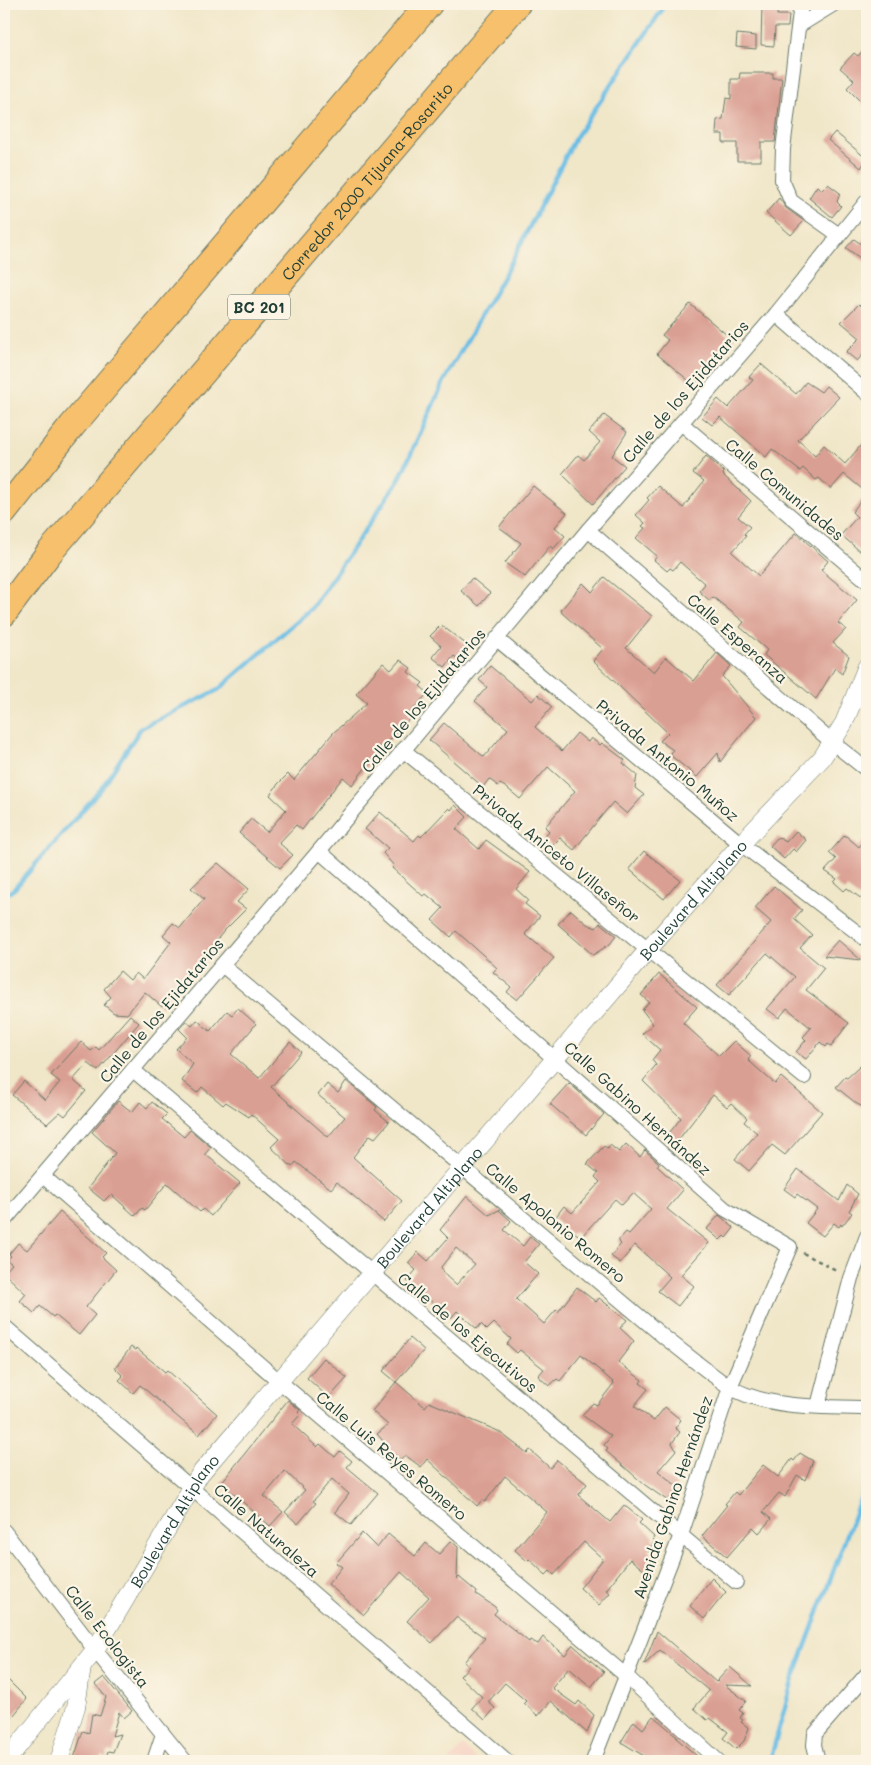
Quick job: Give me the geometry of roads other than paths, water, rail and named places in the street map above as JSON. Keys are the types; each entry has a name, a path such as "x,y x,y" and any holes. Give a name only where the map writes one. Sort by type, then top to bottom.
{"highway":[{"path":"4,512 72,426 428,4"},
{"name":"Corredor 2000 Tijuana-Rosarito","path":"4,613 49,553 517,4"}],"street":[{"path":"801,4 800,25 783,149 782,180 791,201 839,235"},
{"path":"800,25 834,4"},
{"name":"Calle de los Ejidatarios","path":"4,1221 134,1070 588,530 776,314 867,202"},
{"path":"776,314 867,393"},
{"name":"Calle Comunidades","path":"681,423 867,581"},
{"name":"Calle Esperanza","path":"588,530 833,743 867,770"},
{"name":"Privada Antonio Muñoz","path":"497,639 741,844 867,940"},
{"name":"Boulevard Altiplano","path":"6,1761 95,1650 190,1488 462,1166 648,950 741,844 822,758 844,723 867,666"},
{"name":"Privada Aniceto Villaseñor","path":"403,750 804,1077"},
{"name":"Calle Gabino Hernández","path":"319,851 725,1209 790,1247"},
{"name":"Calle Apolonio Romero","path":"222,965 664,1336 730,1386 763,1398 818,1406 867,1408"},
{"name":"Calle de los Ejecutivos","path":"134,1070 736,1582"},
{"name":"Calle Luis Reyes Romero","path":"43,1176 279,1381 625,1675 718,1761"},
{"path":"818,1406 851,1278 867,1236"},
{"name":"Avenida Gabino Hernández","path":"593,1761 681,1534 730,1386 790,1247"},
{"name":"Calle Naturaleza","path":"4,1326 506,1761"},
{"name":"Calle Ecologista","path":"4,1531 95,1650 185,1761"},
{"path":"59,1761 76,1707 82,1665"},
{"path":"818,1760 815,1734 867,1674"},
{"path":"154,1761 163,1734"}],"waterway":[{"path":"4,896 14,889 101,789 141,728 218,690 312,608 399,480 443,383 512,261 574,140 666,4"},
{"path":"770,1761 792,1682 867,1481"}]}
